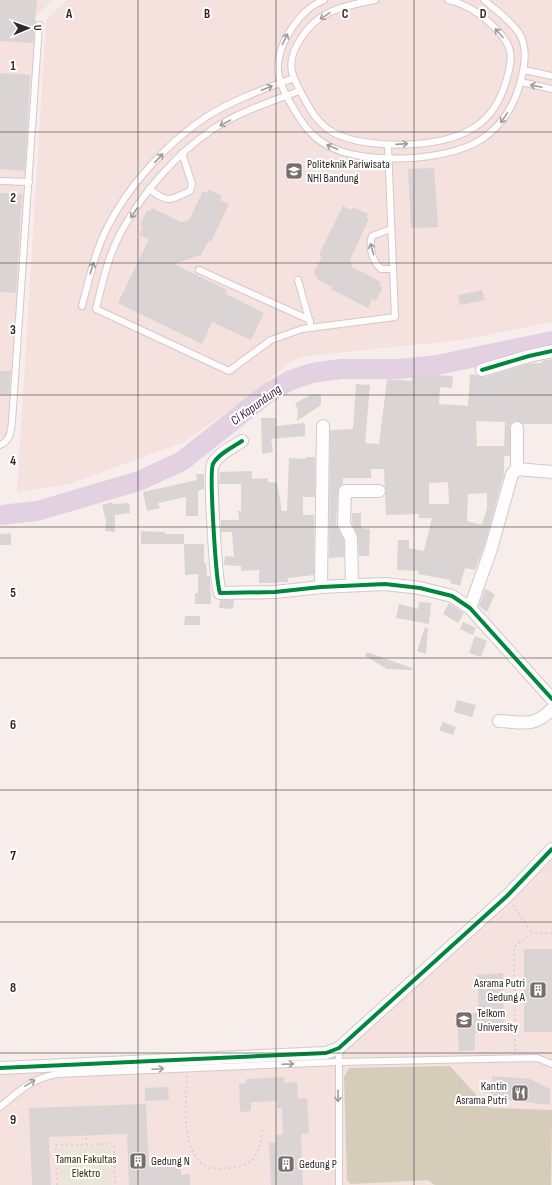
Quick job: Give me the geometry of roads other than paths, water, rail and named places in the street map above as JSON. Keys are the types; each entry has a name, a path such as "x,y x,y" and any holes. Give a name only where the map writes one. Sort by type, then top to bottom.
{"street":[{"path":"482,370 552,351"},
{"path":"321,587 323,426"},
{"path":"470,608 491,550 512,474 517,469 517,428"},
{"path":"242,441 218,458 211,470 220,593 275,592 321,587 385,584 420,588 452,596 470,608 552,699"},
{"path":"517,469 552,472"},
{"path":"352,585 351,538 344,524 345,491 379,490"},
{"path":"499,721 534,722 541,719 552,709"},
{"path":"0,1068 326,1053 339,1048 507,896 552,849"}],"lane":[{"path":"324,0 301,17 286,35 279,53 277,72 286,96 305,128 325,144 346,153 388,159 424,157 450,152 482,139 501,123 516,99 524,70 525,50 519,34 503,16 484,0"},
{"path":"375,0 348,6 327,14 311,27 298,42 293,56 292,71 299,90 315,118 332,132 350,140 388,145 422,143 445,138 474,127 490,114 503,93 510,68 511,52 507,41 493,26 472,8 448,0"},
{"path":"0,445 7,440 10,435 12,422 39,25"},
{"path":"524,70 552,76"},
{"path":"82,306 92,267 108,227 138,180 173,143 206,117 244,97 294,78"},
{"path":"521,82 552,89"},
{"path":"299,90 250,110 213,129 182,153 149,189 120,234 105,272 96,309 229,371 272,340 302,329 395,317 388,145"},
{"path":"503,93 516,99"},
{"path":"244,97 250,110"},
{"path":"149,189 162,199 169,200 190,191 192,184 182,153"},
{"path":"0,181 29,182"},
{"path":"391,229 372,236 370,243 376,264 381,269 393,269"},
{"path":"199,270 310,320"},
{"path":"298,280 312,328"},
{"path":"339,1048 339,1185"},
{"path":"0,1107 24,1086 39,1077 51,1075 326,1062 537,1058 552,1064"}],"waterway":[{"name":"Ci Kapundung","path":"0,515 37,511 139,481 182,461 268,393 291,380 312,373 341,369 399,369 437,365 552,341"}],"place":[{"name":"Politeknik Pariwisata NHI Bandung","path":"294,171"},
{"name":"Asrama Putri Gedung A","path":"538,990"},
{"name":"Telkom University","path":"464,1020"},
{"name":"Kantin Asrama Putri","path":"520,1093"},
{"name":"Gedung N","path":"138,1161"},
{"name":"Gedung P","path":"286,1164"}],"park label":[{"name":"Taman Fakultas Elektro","path":"86,1166"}]}
